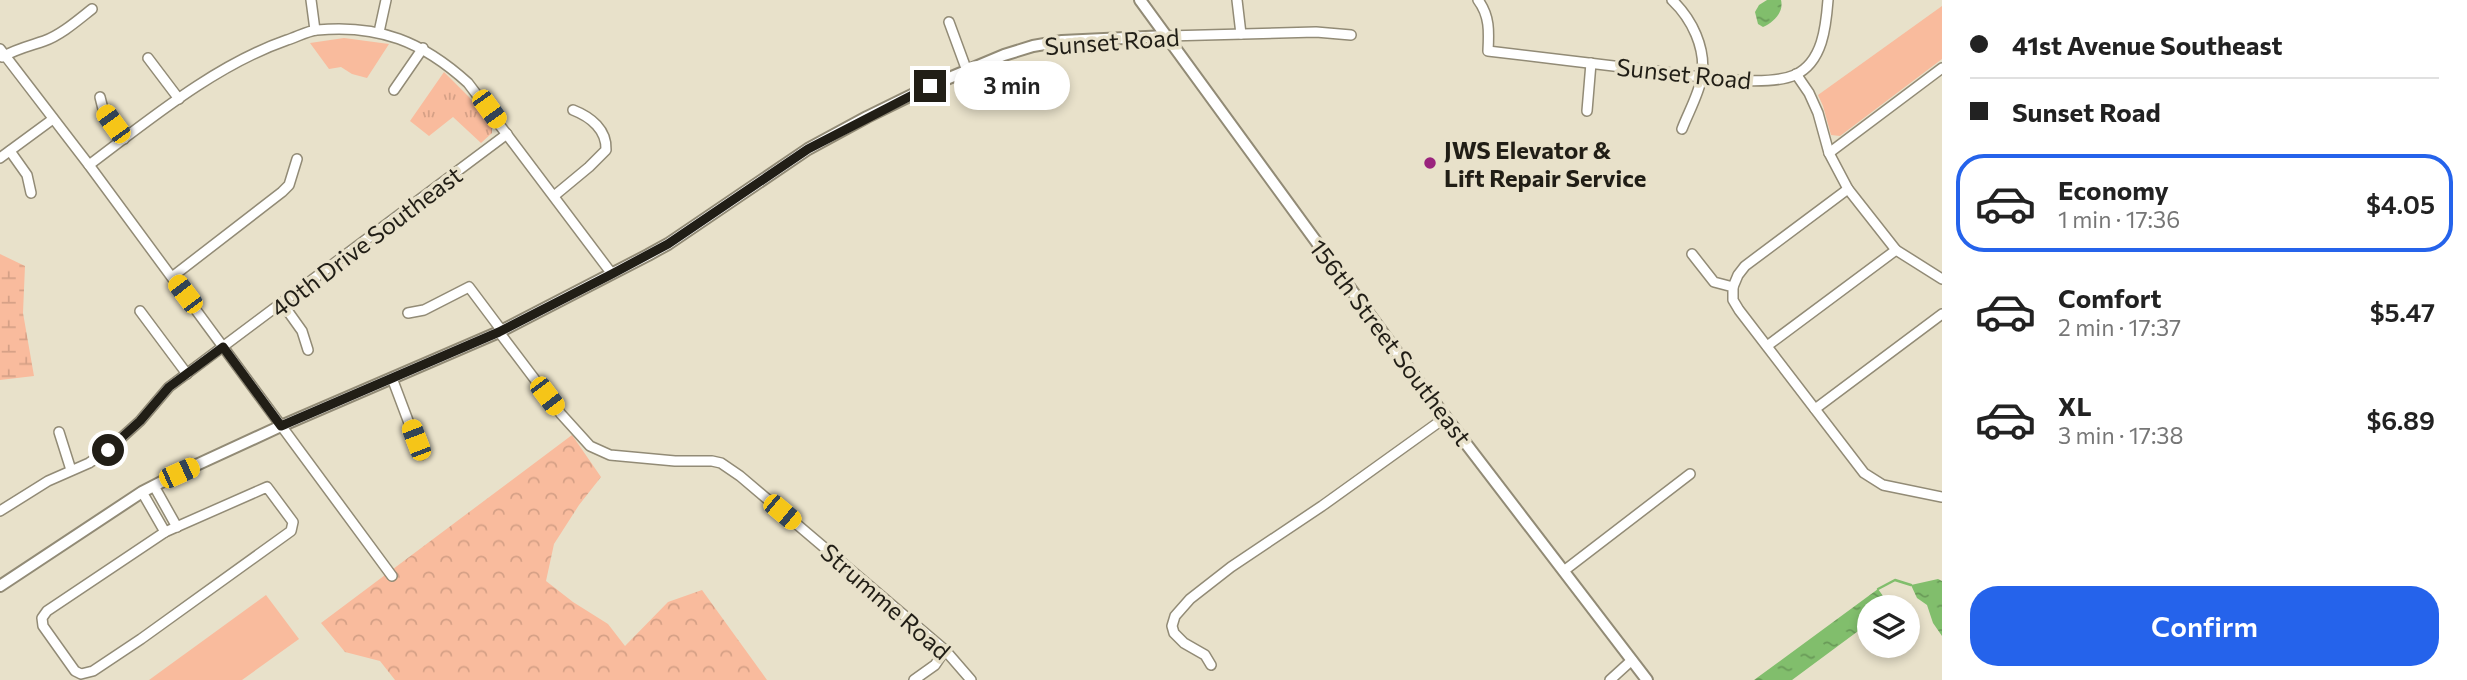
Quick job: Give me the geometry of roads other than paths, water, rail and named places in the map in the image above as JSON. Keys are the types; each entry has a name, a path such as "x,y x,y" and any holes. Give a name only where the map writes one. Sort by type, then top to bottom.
{"street":[{"path":"311,0 315,30"},
{"path":"379,32 386,0"},
{"name":"156th Street Southeast","path":"1140,0 1446,417 1647,680"},
{"path":"1237,0 1241,34"},
{"name":"Sunset Road","path":"1478,0 1484,8 1489,24 1488,51 1766,81 1796,74"},
{"path":"1672,0 1689,22 1701,45 1702,76 1682,130"},
{"path":"1828,0 1826,32 1808,64 1796,74 1809,93 1818,113 1829,153 1848,189 1896,250 1942,279"},
{"path":"92,9 45,41 2,54 89,165 392,576"},
{"path":"949,22 967,71"},
{"path":"89,165 179,99 252,54 315,30 379,32 423,48 447,64 468,83 612,274"},
{"name":"Sunset Road","path":"0,586 142,492 281,426 500,332 668,244 808,149 867,117 967,71 1033,46 1062,41 1316,32 1351,35"},
{"path":"394,90 423,48"},
{"path":"148,58 179,99"},
{"path":"1587,111 1591,63"},
{"path":"1829,153 1942,68"},
{"path":"100,97 103,109 124,139"},
{"path":"554,196 606,150 606,139 589,116 573,110"},
{"path":"0,158 53,119"},
{"name":"40th Drive Southeast","path":"0,511 48,481 89,463 108,450 132,429 169,387 507,134"},
{"path":"10,151 27,175 31,193"},
{"path":"172,277 282,192 289,185 298,159"},
{"path":"1848,189 1745,267 1733,287 1733,300 1864,473 1884,485 1942,497"},
{"path":"1767,346 1896,250"},
{"path":"1692,254 1714,282 1733,287"},
{"name":"Strumme Road","path":"408,313 424,310 468,287 561,414 590,446 610,454 721,463 945,650 971,680"},
{"path":"282,303 302,331 308,350"},
{"path":"140,311 187,374"},
{"path":"1815,409 1942,314"},
{"path":"392,378 421,455"},
{"path":"1211,665 1205,655 1174,634 1172,625 1175,616 1191,599 1231,567 1446,417"},
{"path":"59,432 71,470"},
{"path":"1565,570 1690,474"},
{"path":"155,486 177,527"},
{"path":"267,487 293,522 291,531 142,639 93,671 81,674 75,671 43,626 42,618 47,611 165,532 267,487"},
{"path":"142,492 165,532"},
{"path":"914,680 935,664 945,650"},
{"path":"1609,680 1632,660"}],"water":[{"path":"1767,0 1781,0 1782,4 1780,12 1763,27 1758,24 1755,12 1759,5"},
{"path":"1938,579 1942,581 1942,636 1933,623 1927,605 1920,600 1920,595 1916,595 1911,585"},
{"path":"1878,589 1882,595 1870,595"},
{"path":"1857,604 1857,632 1792,680 1754,680"}],"waterway":[{"path":"1878,589 1895,580 1911,585"}],"place":[{"name":"JWS Elevator & Lift Repair Service","path":"1430,163"}]}
